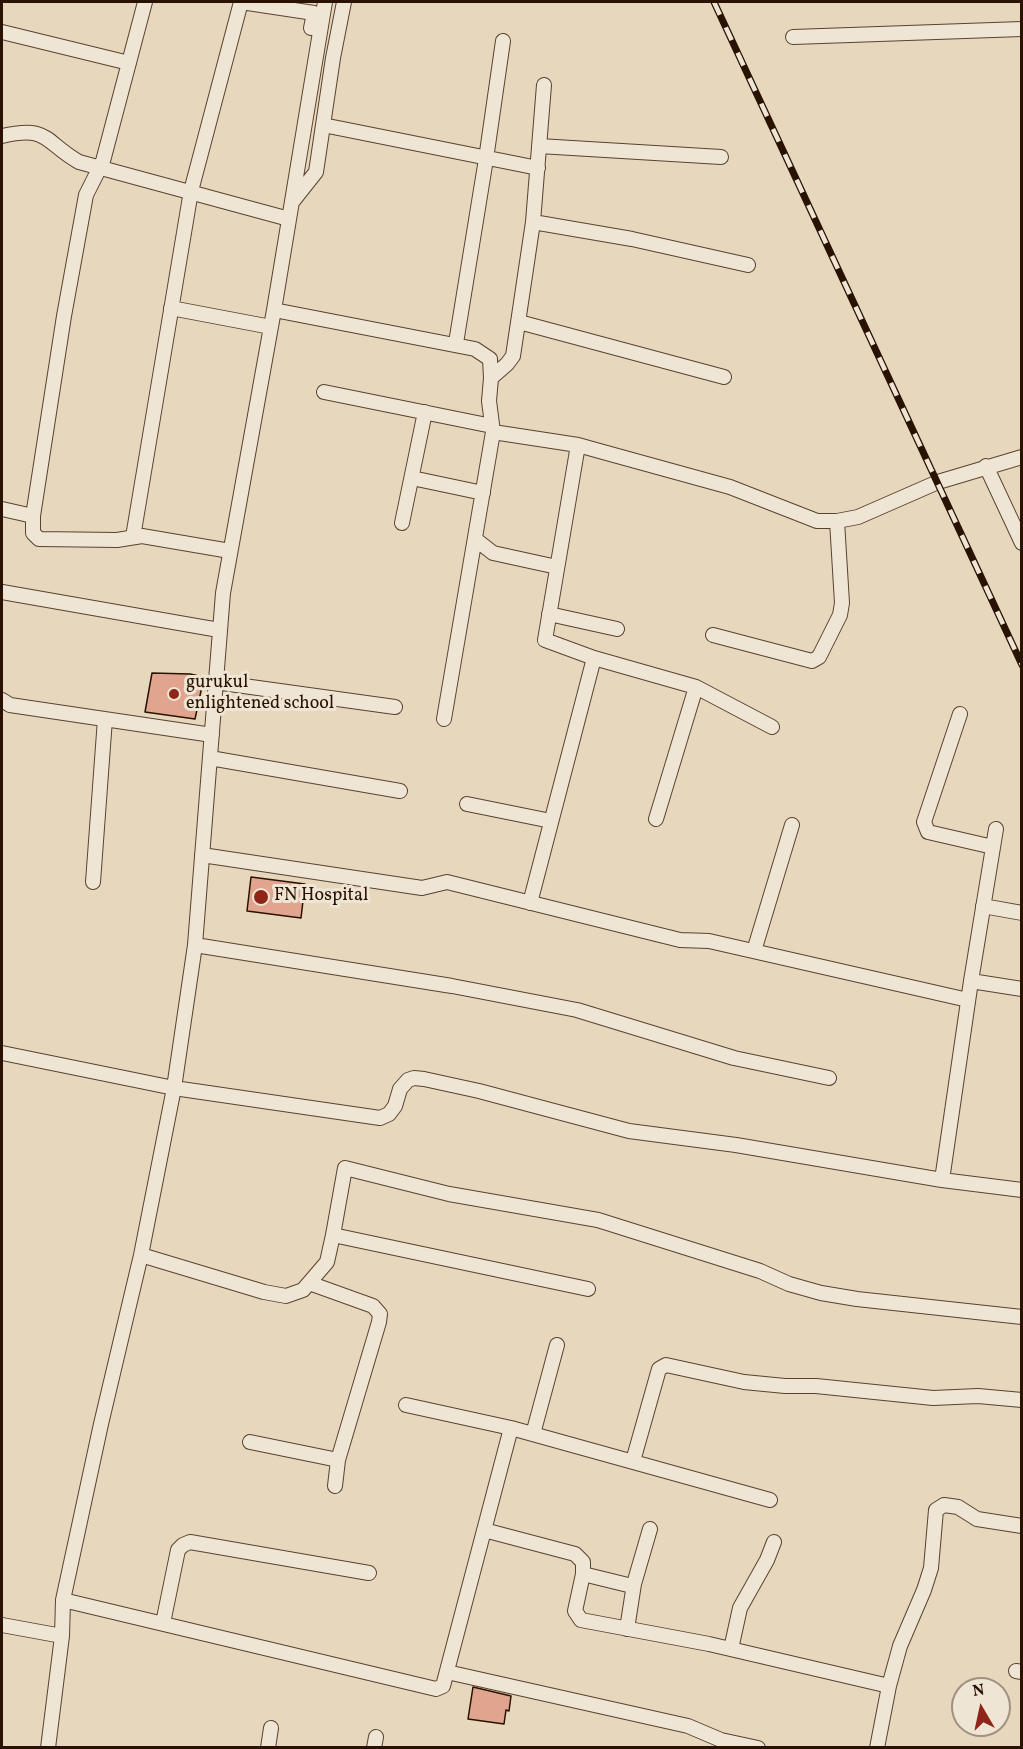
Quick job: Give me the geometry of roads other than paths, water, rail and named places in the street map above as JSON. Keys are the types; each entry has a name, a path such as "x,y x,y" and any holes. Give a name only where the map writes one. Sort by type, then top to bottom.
{"street":[{"path":"145,2 100,168 86,195 64,316 33,516 33,533 39,539 89,540 142,536 230,551"},
{"path":"133,537 191,191 241,2 315,7 289,165 293,201"},
{"path":"48,1748 62,1636 63,1600 141,1256 174,1088 195,945 219,630 230,551 293,201 325,2"},
{"path":"293,201 316,172 344,2"},
{"path":"793,37 1022,29"},
{"path":"2,32 129,63"},
{"path":"456,344 503,40"},
{"path":"491,378 513,356 533,222 544,85"},
{"path":"323,125 538,168"},
{"path":"2,136 25,132 37,133 49,139 71,158 100,168 289,219"},
{"path":"539,146 721,157"},
{"path":"533,222 632,239 748,265"},
{"path":"171,308 271,327"},
{"path":"274,310 456,344 475,349 490,358 489,401 493,429 444,719"},
{"path":"519,322 724,377"},
{"path":"324,392 578,445 730,487 818,521 837,521 858,517 938,482 1022,457"},
{"path":"402,523 425,412"},
{"path":"578,445 545,640 594,658 696,687 772,726"},
{"path":"575,464 603,452"},
{"path":"986,466 1022,543"},
{"path":"412,478 483,493"},
{"path":"2,509 33,516"},
{"path":"713,635 812,661 819,657 837,624 842,603 837,521"},
{"path":"475,539 493,553 557,567"},
{"path":"2,592 219,630"},
{"path":"549,614 617,629"},
{"path":"530,903 594,658"},
{"path":"215,682 395,707"},
{"path":"656,819 696,687"},
{"path":"2,700 10,705 212,735"},
{"path":"960,714 924,822 928,832 993,847"},
{"path":"93,882 105,719"},
{"path":"210,758 400,791"},
{"path":"467,804 551,821"},
{"path":"754,951 792,825"},
{"path":"942,1180 996,829"},
{"path":"202,855 422,888 447,882 680,940 709,941 968,1000"},
{"path":"983,906 1022,913"},
{"path":"195,945 452,986 577,1010 734,1058 829,1078"},
{"path":"971,981 1022,989"},
{"path":"2,1053 174,1088 380,1118 389,1114 395,1107 400,1089 408,1080 424,1079 479,1091 628,1131 736,1144 942,1180 1022,1190"},
{"path":"141,1256 264,1292 286,1296 303,1290 327,1262 345,1168 449,1194 598,1220 760,1270 789,1284 821,1293 1022,1317"},
{"path":"333,1235 588,1289"},
{"path":"309,1282 373,1306 380,1314 380,1322 338,1460 335,1486"},
{"path":"533,1434 557,1345"},
{"path":"633,1461 659,1370 666,1365 744,1382 816,1386 933,1398 978,1396 1022,1400"},
{"path":"406,1405 511,1428 770,1500"},
{"path":"63,1600 436,1689 443,1686 511,1428"},
{"path":"250,1442 338,1460"},
{"path":"877,1748 889,1686 900,1646 931,1568 936,1510 944,1505 958,1508 977,1519 1022,1526"},
{"path":"484,1530 575,1554 583,1562 583,1574 575,1611 581,1620 731,1649 889,1686"},
{"path":"627,1629 634,1584 650,1530"},
{"path":"163,1623 178,1551 190,1542 369,1573"},
{"path":"731,1649 740,1608 767,1560 774,1542"},
{"path":"583,1574 629,1586 634,1584"},
{"path":"2,1626 62,1636"},
{"path":"447,1672 688,1726 722,1740 758,1748"},
{"path":"268,1748 271,1728"}],"railway":[{"path":"714,2 1022,665"}],"place":[{"name":"gurukul enlightened school","path":"174,694"},
{"name":"FN Hospital","path":"261,897"}]}
